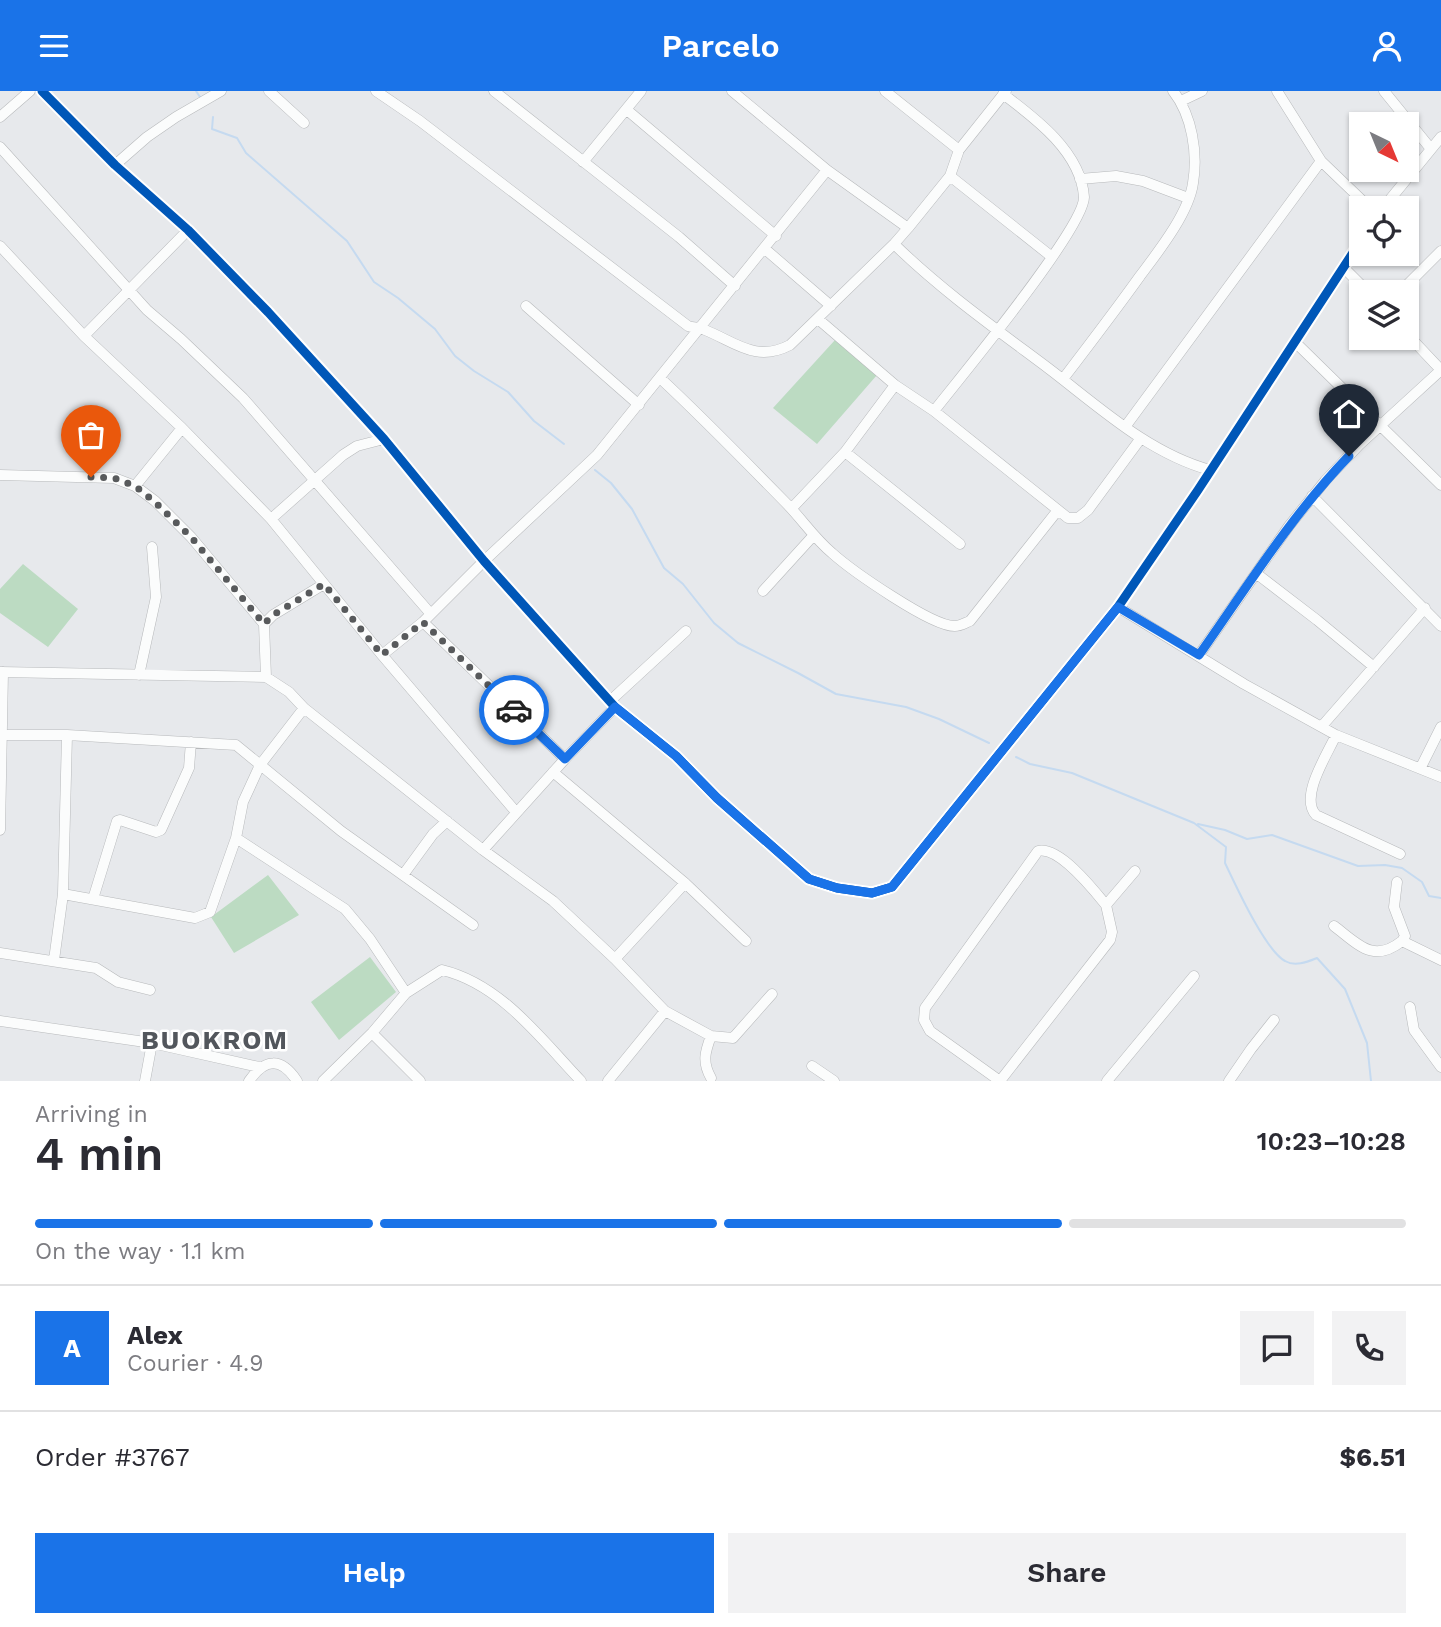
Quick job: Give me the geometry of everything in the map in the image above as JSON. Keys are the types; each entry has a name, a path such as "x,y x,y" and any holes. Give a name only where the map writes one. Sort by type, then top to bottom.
{"street":[{"path":"0,117 30,91"},
{"path":"42,91 115,165 188,230 268,311 384,439 484,561 612,704 676,756 717,798 809,879 837,888 872,893 892,887 1118,607 1349,258"},
{"path":"115,165 147,137 221,91"},
{"path":"268,91 304,123"},
{"path":"376,91 420,121 688,326 701,328 747,351 777,352 790,345 818,319 908,228 950,176 959,150 1004,92 1052,135 1074,165 1084,198 1082,208 1052,257 934,411"},
{"path":"494,91 680,237 734,286"},
{"path":"583,162 641,91"},
{"path":"732,91 827,170 908,228"},
{"path":"885,91 959,150"},
{"path":"1063,379 1169,237 1194,184 1189,122 1181,101 1173,91"},
{"path":"1181,101 1202,91"},
{"path":"1277,91 1321,161 1357,196"},
{"path":"1384,91 1431,149"},
{"path":"627,110 776,236"},
{"path":"1393,196 1441,137"},
{"path":"0,147 147,310 243,398 315,479 426,617 565,759"},
{"path":"1125,427 1321,161"},
{"path":"382,655 426,617 597,455 827,170"},
{"path":"950,176 1052,257"},
{"path":"1080,179 1116,176 1143,181 1188,198"},
{"path":"84,336 188,230"},
{"path":"894,244 998,330 1125,427 1194,466 1210,470"},
{"path":"0,246 84,336 182,428 271,519 516,812"},
{"path":"765,249 831,306"},
{"path":"1412,280 1441,251"},
{"path":"1343,267 1355,280"},
{"path":"526,306 639,405"},
{"path":"818,319 895,385 934,411 1068,518 1078,518 1088,510 1141,438"},
{"path":"1295,342 1441,485"},
{"path":"1199,655 1312,496 1359,445 1441,370 1419,347"},
{"path":"660,378 725,439 792,509 813,536 835,556 909,606 944,624 956,626 970,621 1058,510"},
{"path":"792,509 845,452 895,385"},
{"path":"135,486 182,428"},
{"path":"271,519 356,446 384,439"},
{"path":"845,452 960,544"},
{"path":"0,475 114,478 135,486 191,537 264,624 266,677"},
{"path":"1312,496 1441,626"},
{"path":"763,591 813,536"},
{"path":"139,675 156,597 152,547"},
{"path":"1256,574 1317,619 1374,667"},
{"path":"264,624 273,615 324,584"},
{"path":"1118,607 1244,684 1336,735 1441,777"},
{"path":"1322,726 1425,608"},
{"path":"484,850 612,704 686,631"},
{"path":"0,830 2,672 266,677 289,692 304,708 552,901 615,959 665,1011 712,1036 733,1038 772,994"},
{"path":"63,894 195,918 210,912 236,838 243,801 260,765 304,708"},
{"path":"1421,768 1441,727"},
{"path":"2,735 236,744 341,831 473,925"},
{"path":"1336,735 1312,788 1309,802 1312,810 1316,815 1400,854"},
{"path":"54,960 63,894 67,736"},
{"path":"93,899 117,821 156,832 161,830 189,768 191,741"},
{"path":"553,772 685,883 746,941"},
{"path":"403,876 433,834 447,821"},
{"path":"236,838 345,909 370,939 406,993"},
{"path":"1048,850 1056,855 1086,882 1106,905 1112,932 1110,940 1000,1081 930,1031 924,1020 925,1008 1038,851 1048,850"},
{"path":"1106,905 1135,871"},
{"path":"1334,926 1374,952 1383,953 1402,941 1405,936 1394,907 1397,882"},
{"path":"615,959 685,883"},
{"path":"1402,941 1441,960"},
{"path":"0,953 96,968 118,982 150,990"},
{"path":"323,1081 372,1033 406,993 442,970 475,982 505,1003 581,1081"},
{"path":"1107,1081 1194,976"},
{"path":"1410,1007 1414,1030 1441,1067"},
{"path":"608,1081 665,1011"},
{"path":"1229,1081 1274,1020"},
{"path":"0,1021 152,1043 259,1067"},
{"path":"372,1033 420,1081"},
{"path":"711,1078 704,1057 712,1036"},
{"path":"145,1081 152,1043"},
{"path":"249,1081 259,1067 268,1063 280,1064 291,1072 297,1081"},
{"path":"812,1066 834,1081"}],"green space":[{"path":"835,340 877,375 817,444 773,408"},
{"path":"23,564 78,609 48,647 0,613 0,589"},
{"path":"268,875 299,915 234,953 211,917"},
{"path":"370,957 396,992 339,1040 311,1002"}],"waterway":[{"path":"196,91 200,97"},
{"path":"213,117 212,129 237,138 246,153 347,241 374,282 435,329 455,356 508,392 534,421 564,444"},
{"path":"595,470 611,483 632,509 664,568 683,584 714,623 738,643 836,694 906,707 939,719 989,743"},
{"path":"1016,757 1030,764 1072,773 1194,823 1226,847 1225,863 1260,931 1277,955 1293,964 1317,958 1345,989 1367,1043 1371,1081"},
{"path":"1198,824 1225,830 1247,839 1272,835 1358,866 1385,865 1402,868 1422,882 1429,896 1441,898"}],"cycle path":[{"path":"42,91 115,165 188,230 268,312 384,439 484,561 615,707 676,756 717,798 809,879 837,888 872,893 892,887 1118,607 1349,259"}],"way so far":[{"path":"91,477 114,478 135,486 155,502 191,537 264,624 273,615 324,584 382,655 423,622 514,710"}],"district":[{"name":"BUOKROM","path":"215,1040"}],"route":[{"path":"514,710 565,759 615,707 676,756 717,798 809,879 837,888 872,893 892,887 1118,607 1199,655 1289,526 1349,456"}]}
